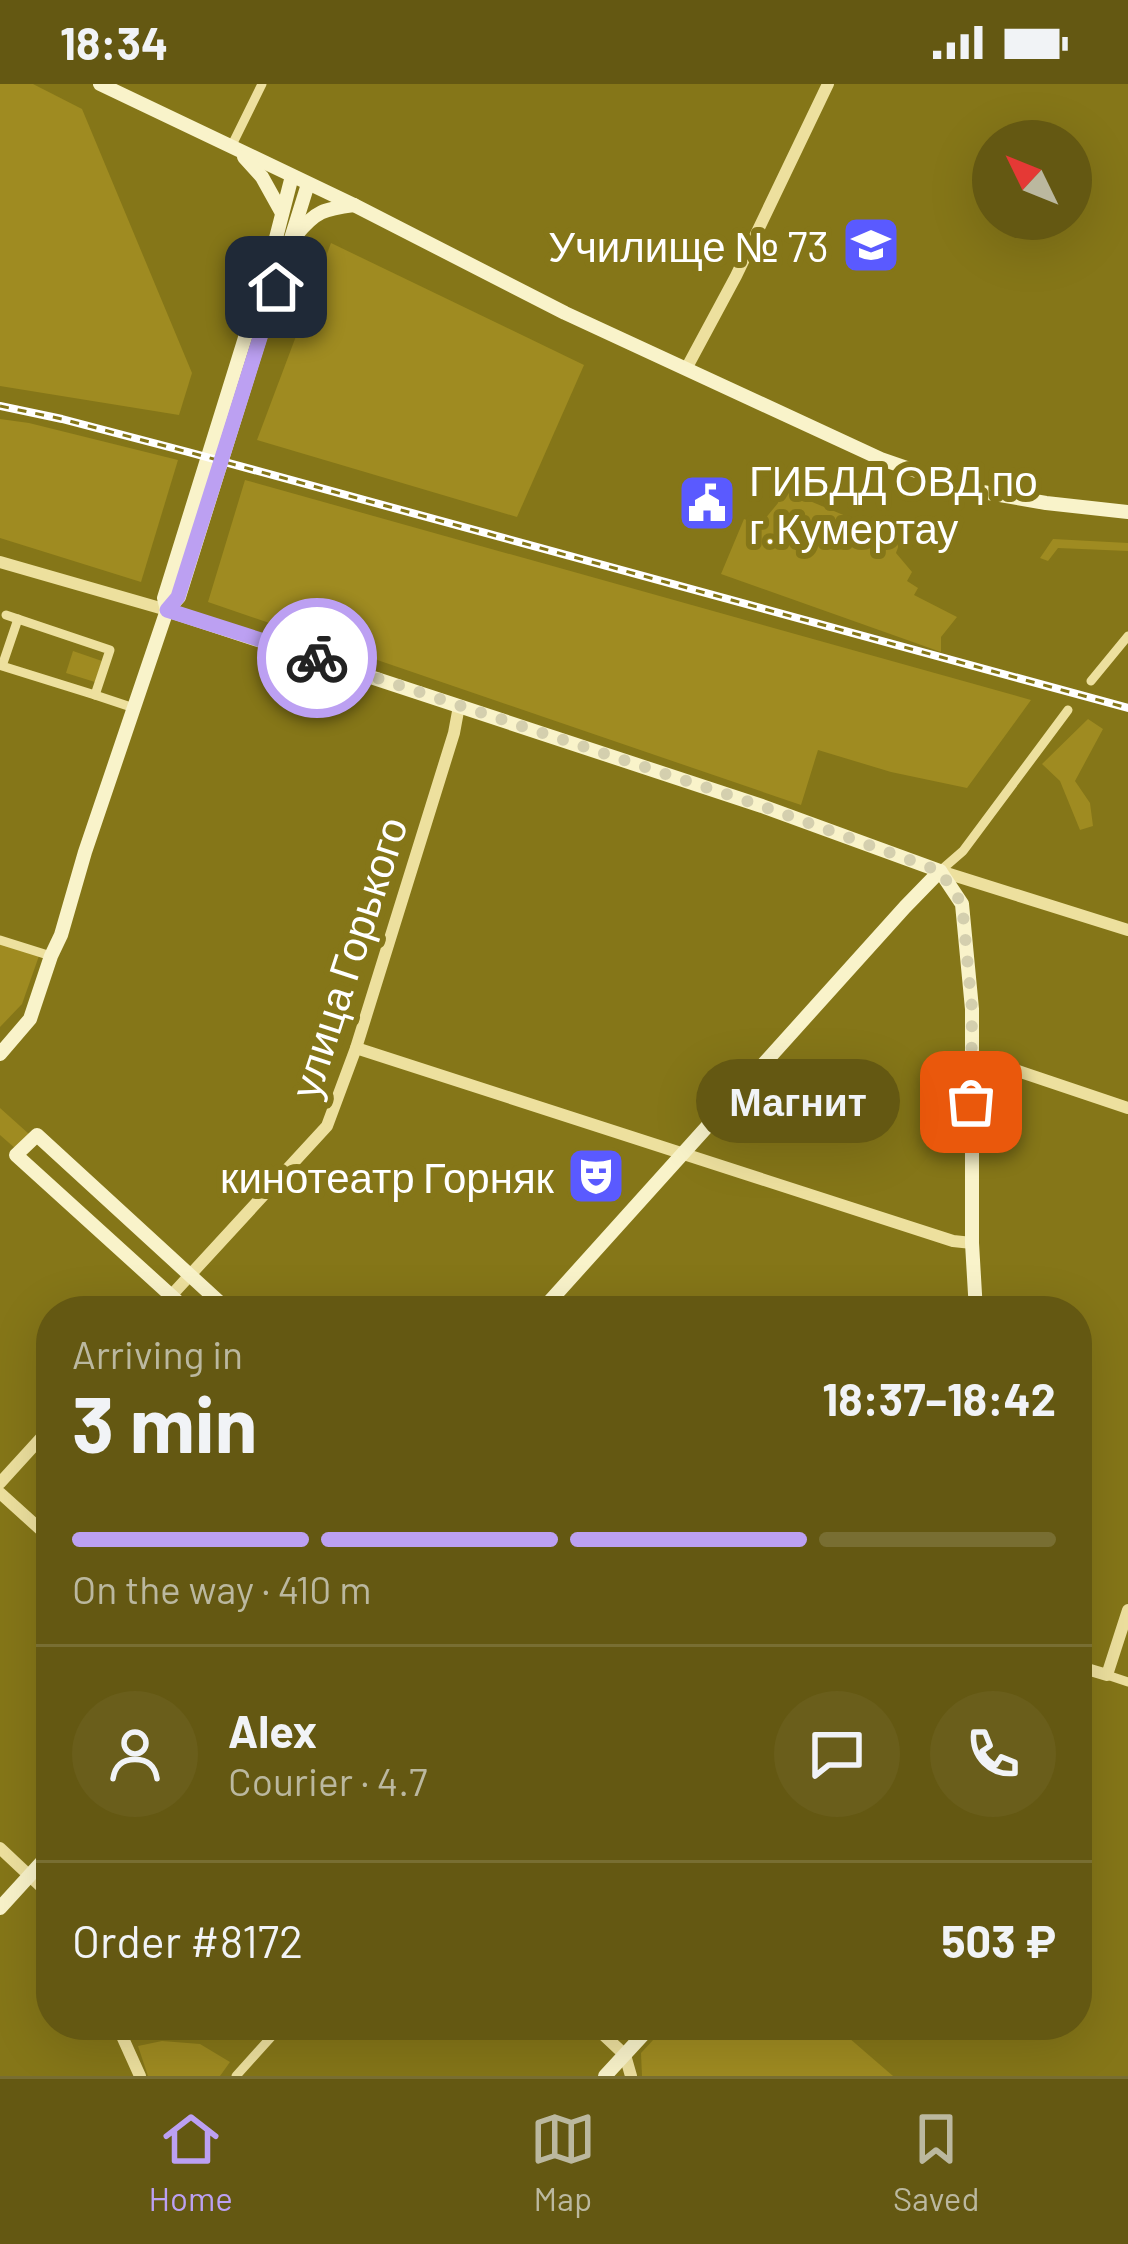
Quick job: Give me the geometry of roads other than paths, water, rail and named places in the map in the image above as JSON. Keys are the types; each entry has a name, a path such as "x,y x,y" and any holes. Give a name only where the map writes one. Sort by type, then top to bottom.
{"main road":[{"path":"100,84 354,205 565,313 881,459 970,490 1128,512"},
{"path":"231,147 262,177 282,214"},
{"path":"167,610 164,598 292,176"},
{"path":"0,1054 30,1018 61,935 167,610 178,597 308,184"},
{"path":"290,243 311,217 327,208 354,205"},
{"path":"167,610 748,801 940,871 962,904 972,1009 975,1296"},
{"path":"554,1296 940,871"},
{"path":"171,1295 16,1155 37,1135 212,1296"},
{"path":"0,1908 36,1868"},
{"path":"605,2076 638,2040"}],"street":[{"path":"231,147 262,84"},
{"path":"686,369 828,84"},
{"path":"0,562 167,610"},
{"path":"95,695 110,650 12,617 2,666 135,708"},
{"path":"1091,680 1128,636"},
{"name":"улица Горького","path":"171,1295 327,1126 356,1048 460,706"},
{"path":"940,871 963,850 1068,710"},
{"path":"940,871 1128,930"},
{"path":"0,940 51,956"},
{"path":"356,1048 953,1241 972,1243"},
{"path":"970,1054 1128,1108"},
{"path":"0,1484 36,1444"},
{"path":"0,1493 36,1525"},
{"path":"1107,1675 1128,1610"},
{"path":"1092,1670 1128,1682"},
{"path":"0,1848 36,1881"},
{"path":"124,2040 140,2076"},
{"path":"236,2076 268,2040"},
{"path":"610,2040 625,2054 631,2076"}],"railway":[{"path":"0,406 188,452 1128,708"}],"place":[{"name":"Училище № 73","path":"871,245"},
{"name":"ГИБДД ОВД по г.Кумертау","path":"707,503"},
{"name":"Магнит","path":"971,1102"},
{"name":"кинотеатр Горняк","path":"596,1176"}]}
